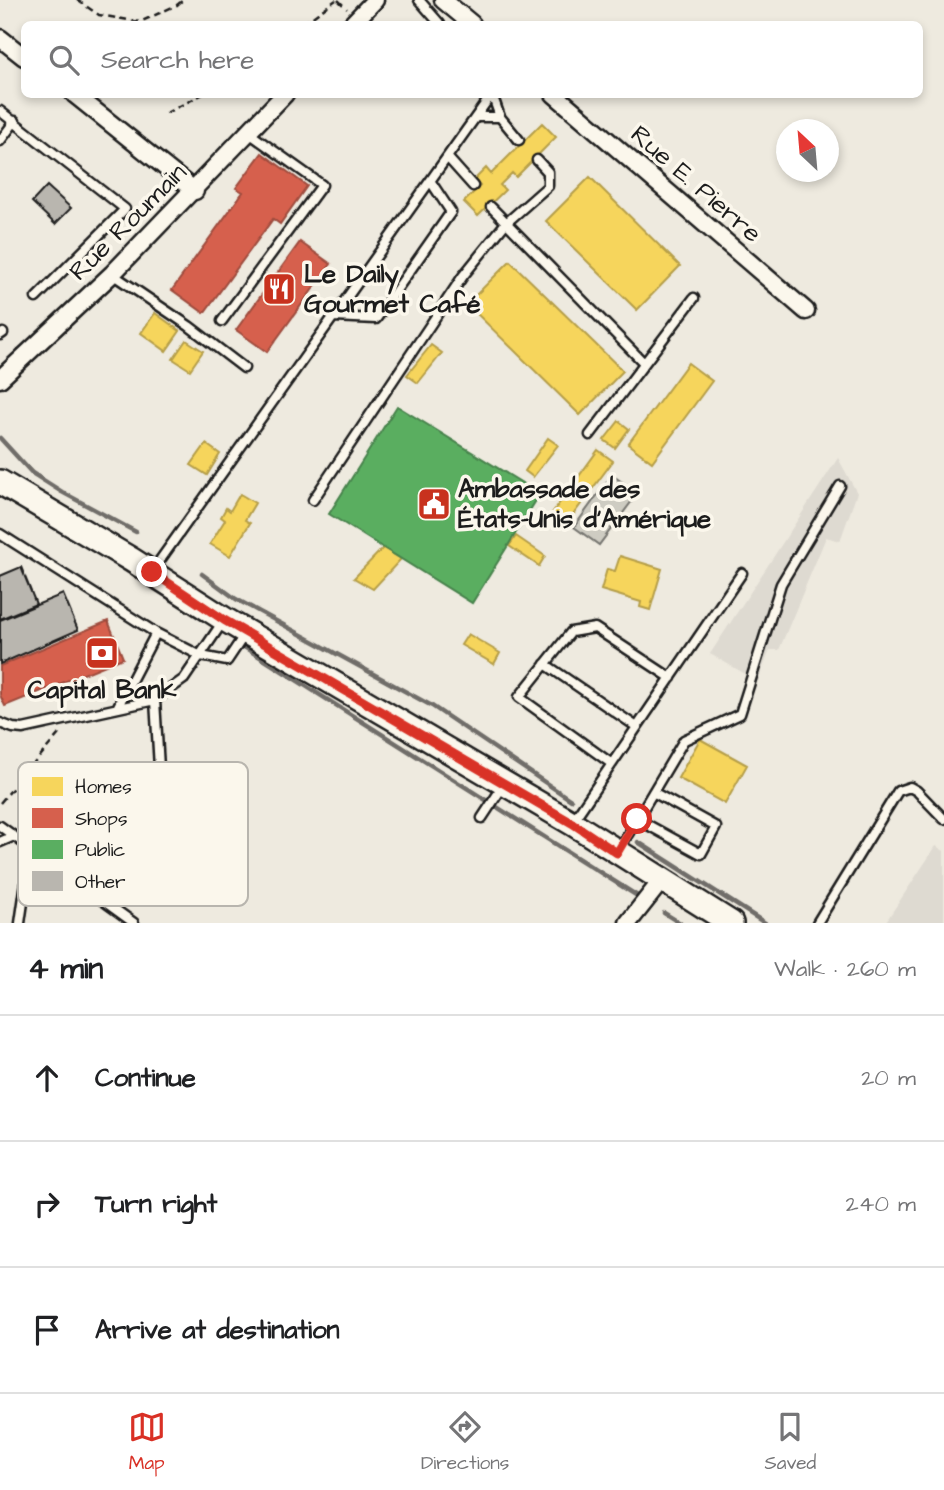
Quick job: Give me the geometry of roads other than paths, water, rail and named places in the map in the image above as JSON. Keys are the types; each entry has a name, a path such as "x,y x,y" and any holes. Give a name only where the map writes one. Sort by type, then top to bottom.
{"main road":[{"path":"0,482 152,572 224,620 572,823 730,923"}],"street":[{"path":"355,21 374,0"},
{"path":"443,0 468,21"},
{"path":"0,38 21,55"},
{"path":"79,98 195,191"},
{"name":"Rue Roumain","path":"0,379 112,274 195,191 281,98"},
{"name":"Rue E. Pierre","path":"559,98 806,311"},
{"path":"628,923 662,880"}],"lane":[{"path":"419,0 437,21"},
{"path":"152,572 489,98"},
{"path":"493,98 500,117 519,139"},
{"path":"0,111 125,209 36,298"},
{"path":"477,117 500,117"},
{"path":"0,141 15,121"},
{"path":"222,321 322,185 249,132"},
{"path":"448,158 473,186"},
{"path":"313,500 463,276 505,224 548,187 548,172 537,160"},
{"path":"334,317 376,319 414,266 451,212 431,181"},
{"path":"491,207 644,363"},
{"path":"112,274 189,326 244,368"},
{"path":"590,435 694,298"},
{"path":"617,853 684,740 740,714 781,584 840,486"},
{"path":"0,534 156,633 201,656 227,661 247,631"},
{"path":"572,823 742,573"},
{"path":"0,723 13,729 23,729 155,701 184,679 224,620"},
{"path":"612,764 519,697 571,632 595,628 671,678"},
{"path":"117,708 156,633"},
{"path":"545,664 637,727"},
{"path":"155,701 159,762"},
{"path":"482,818 505,784"},
{"path":"817,923 898,790 910,787 917,791 944,819"},
{"path":"637,819 701,853 716,827 653,792"},
{"path":"0,826 18,839"},
{"path":"0,842 14,836"},
{"path":"111,906 134,923"}],"waterway":[{"path":"0,438 32,473 136,532"},
{"path":"0,496 17,505"},
{"path":"105,557 202,619"},
{"path":"202,574 236,599 432,706 571,800"},
{"path":"241,645 639,897"},
{"path":"638,842 765,923"},
{"path":"664,913 680,923"}],"place":[{"name":"Le Daily Gourmet Café","path":"279,289"},
{"name":"Ambassade des États-Unis d'Amérique","path":"434,504"},
{"name":"Capital Bank","path":"102,653"}]}
